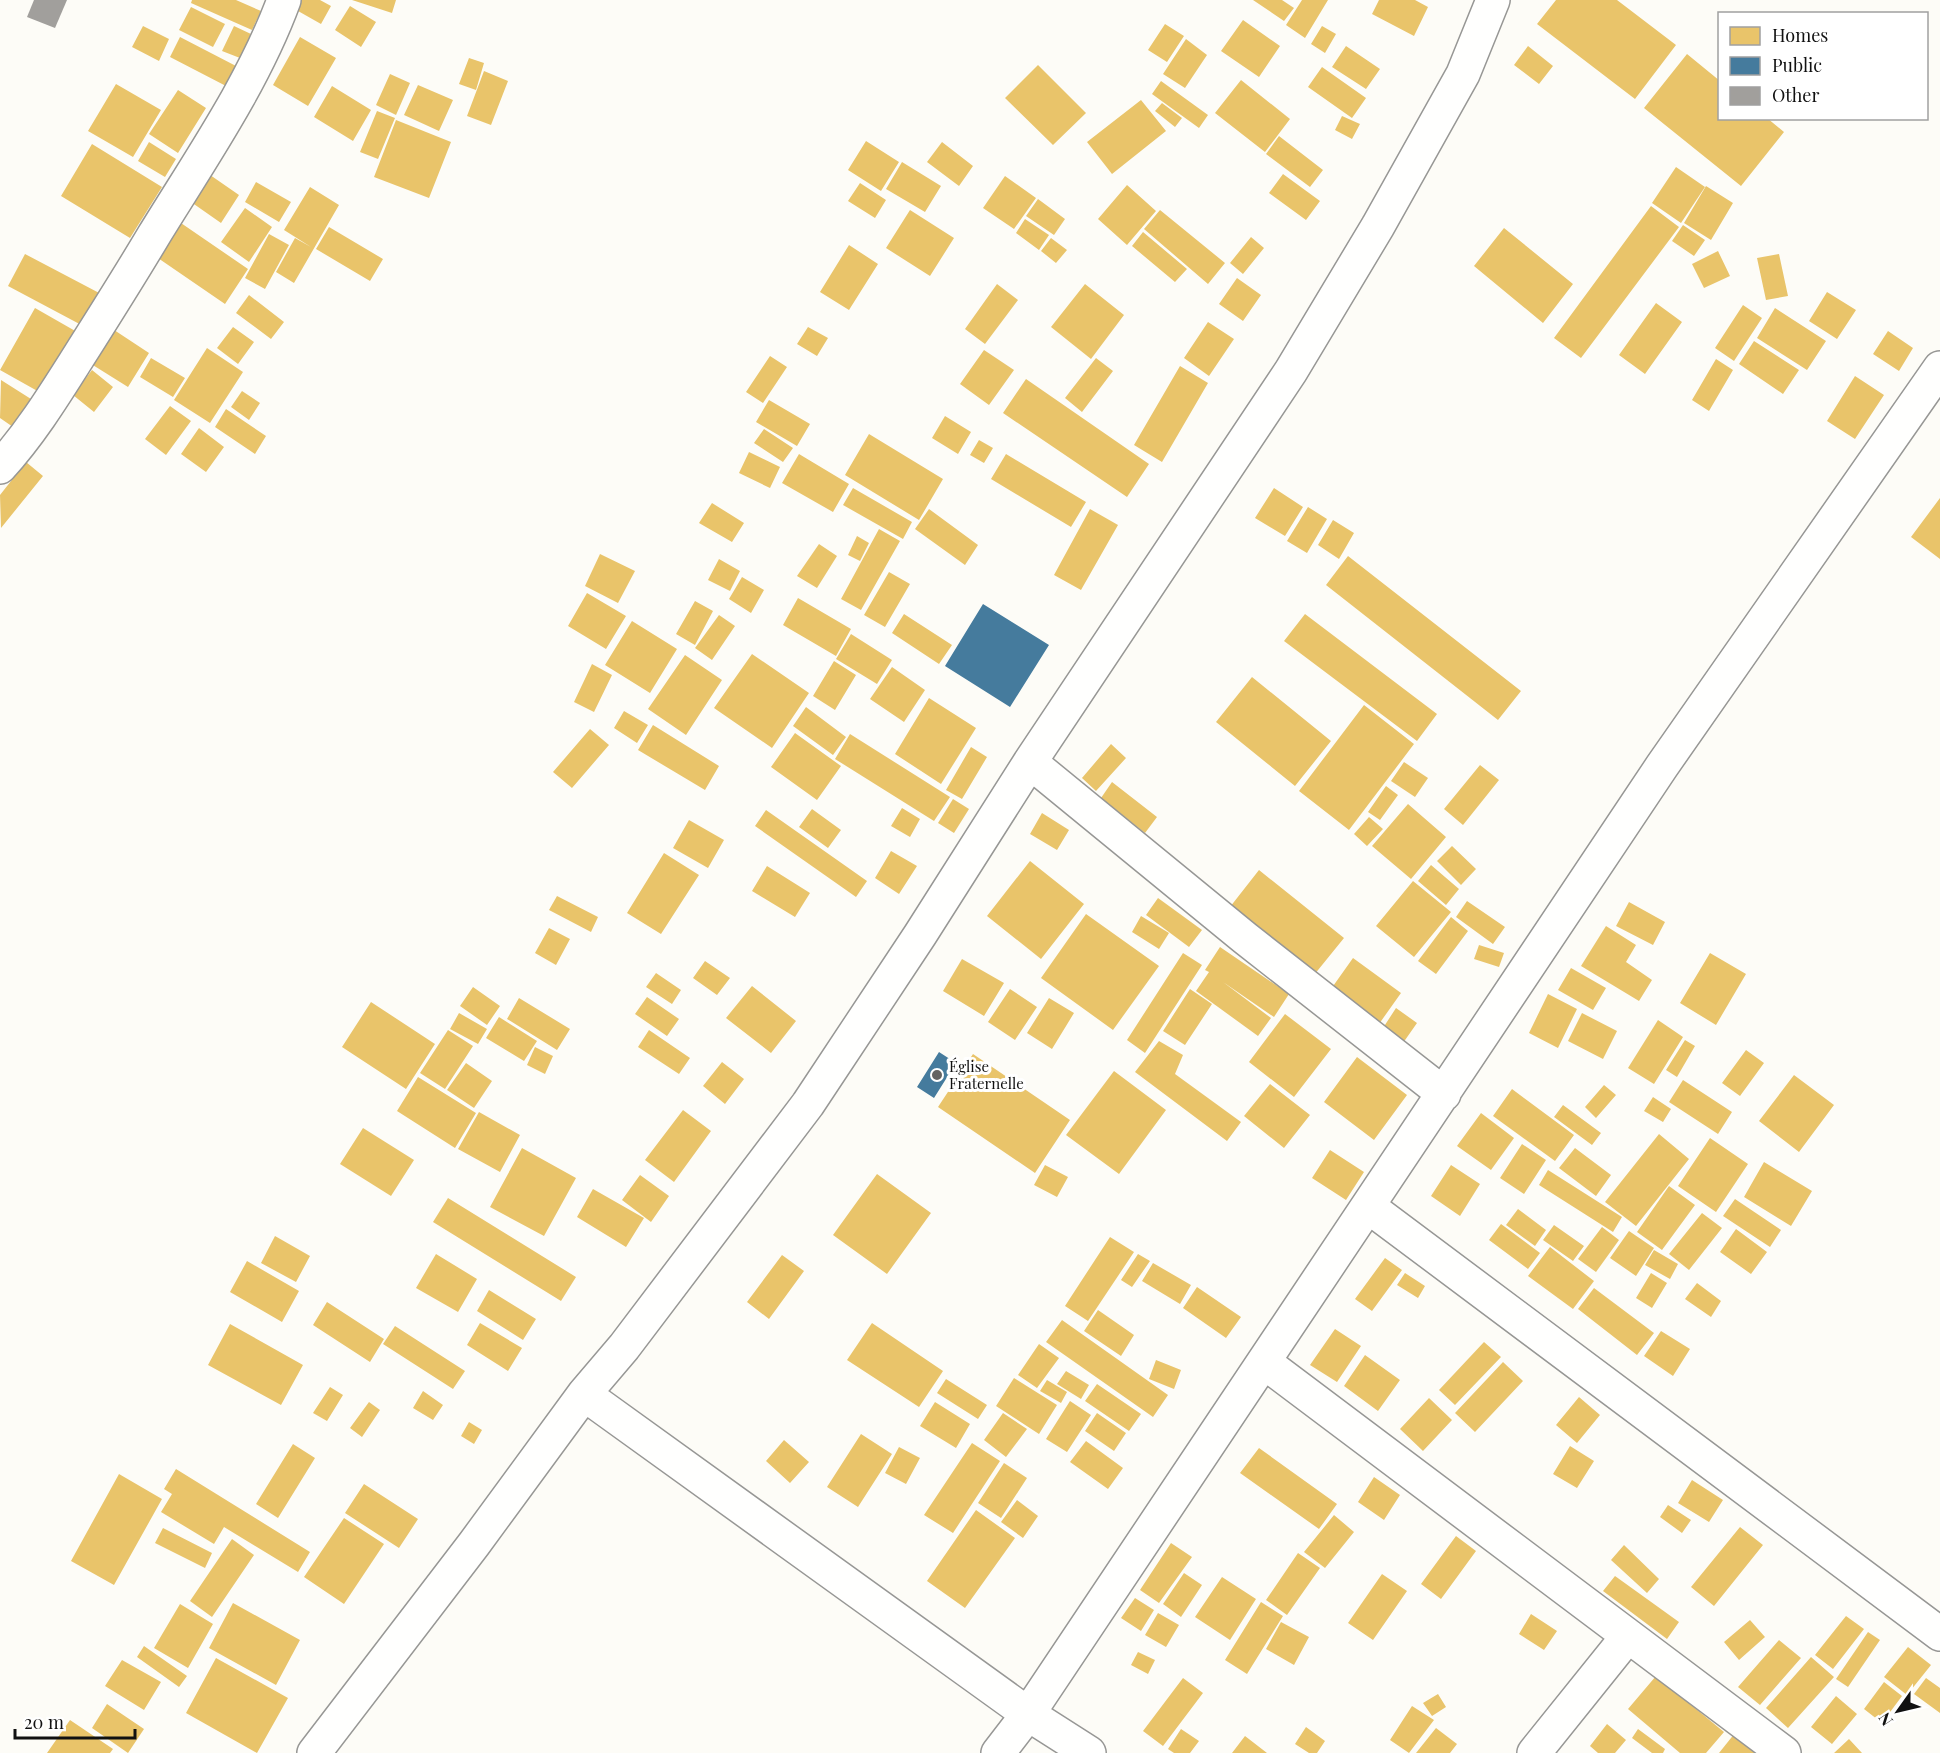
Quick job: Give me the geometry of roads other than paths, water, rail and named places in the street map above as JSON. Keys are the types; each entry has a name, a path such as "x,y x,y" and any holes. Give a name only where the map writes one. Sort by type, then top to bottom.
{"street":[{"path":"0,467 21,444 48,404 189,178 237,99 275,24 284,0"},
{"path":"314,1753 584,1394 631,1338 808,1104 920,935 1030,762 1302,352 1378,226 1463,74 1492,0"},
{"path":"998,1753 1028,1714 1369,1207 1662,765 1940,368"},
{"path":"1030,762 1245,938 1444,1094"},
{"path":"1369,1207 1940,1634"},
{"path":"1264,1362 1784,1753"},
{"path":"584,1394 1028,1714 1089,1753"},
{"path":"1534,1753 1628,1636"}],"place":[{"name":"Église Fraternelle","path":"937,1075"}]}
